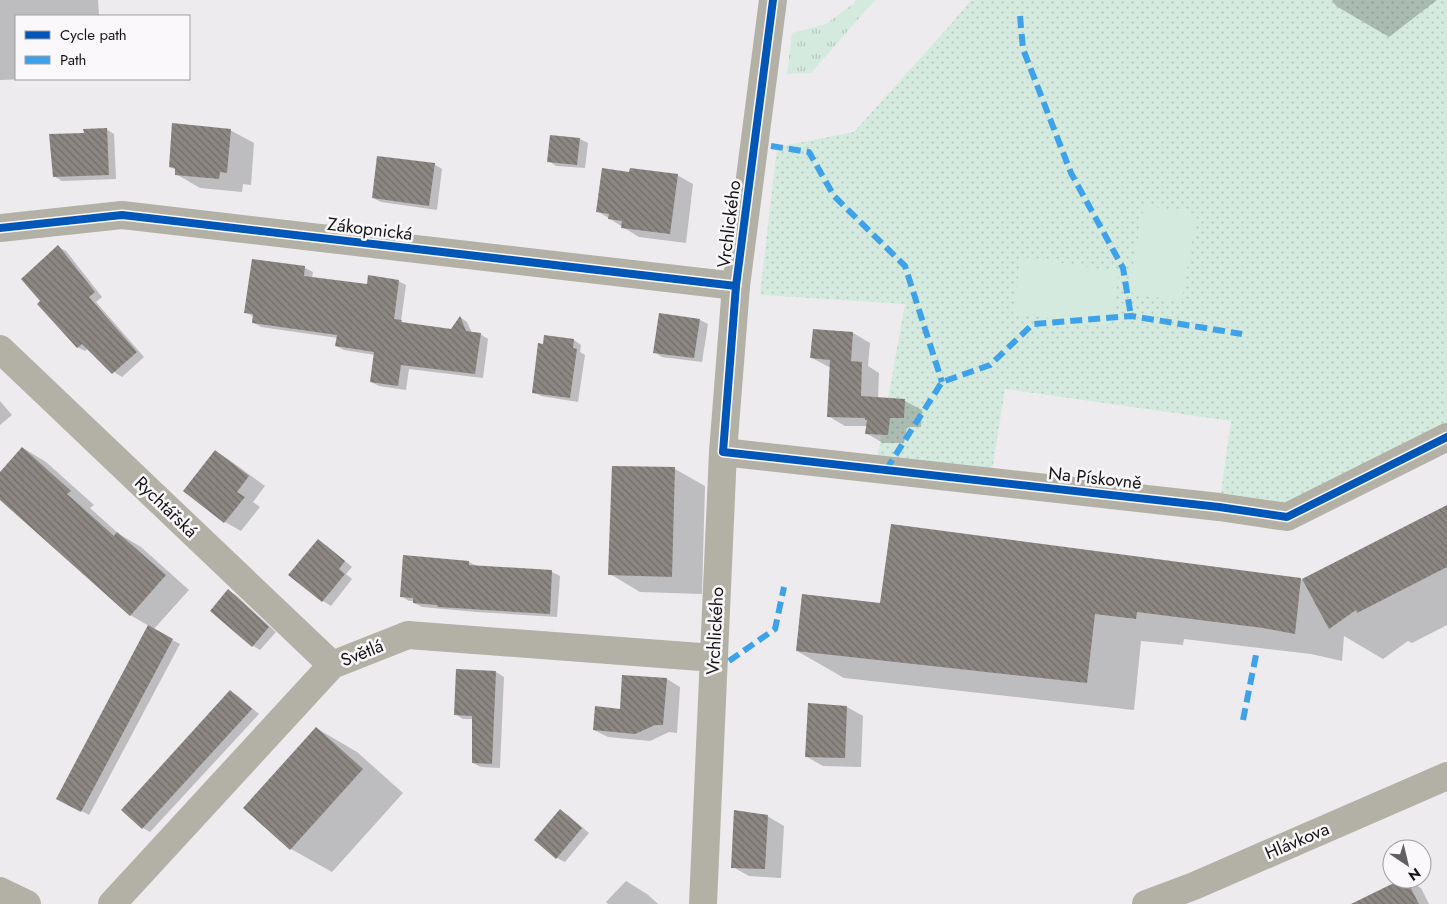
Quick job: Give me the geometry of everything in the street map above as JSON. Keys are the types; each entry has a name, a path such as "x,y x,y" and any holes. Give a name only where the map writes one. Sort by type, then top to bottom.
{"street":[{"name":"Vrchlického","path":"703,904 722,452 736,286 773,0"},
{"name":"Zákopnická","path":"0,228 122,215 736,286"},
{"name":"Rychtářská","path":"0,349 332,665"},
{"name":"Na Pískovně","path":"722,452 1219,506 1287,517 1447,437"},
{"name":"Světlá","path":"112,904 332,665 408,634 714,658"},
{"name":"Hlávkova","path":"1146,904 1194,895 1447,776"},
{"path":"0,891 27,904"}],"green space":[{"path":"856,0 875,0 811,73 787,74 792,33 826,24"},
{"path":"971,0 1447,0 1447,425 1282,505 1219,507 1231,421 1005,389 992,471 877,460 905,304 760,295 777,147 854,132"},
{"path":"1144,205 1197,214 1181,302 1128,292"},
{"path":"1021,257 1119,272 1111,327 1013,313"}],"building":[{"path":"172,123 231,129 227,173 220,172 219,179 175,175 175,168 169,167"},
{"path":"107,128 109,175 53,177 49,134 84,133 83,129"},
{"path":"550,135 580,138 577,165 547,162"},
{"path":"377,156 435,163 429,206 372,198"},
{"path":"602,168 629,172 630,168 678,174 670,234 621,228 622,221 608,219 609,214 596,212"},
{"path":"58,245 95,292 89,297 137,352 112,374 82,344 77,348 37,304 40,301 21,279"},
{"path":"252,259 305,266 304,276 367,284 368,275 399,280 394,319 402,320 401,322 451,329 460,316 466,331 481,333 475,374 401,365 398,386 370,382 374,352 335,346 337,335 252,323 253,314 244,313"},
{"path":"659,313 700,319 694,358 653,353"},
{"path":"813,329 853,332 851,361 862,362 861,396 905,399 904,418 890,418 888,435 865,434 867,420 865,418 827,417 830,360 810,358"},
{"path":"544,335 574,339 573,348 577,349 570,398 532,393 538,343 543,344"},
{"path":"22,447 71,491 67,494 114,536 117,532 166,575 130,616 0,500 0,472"},
{"path":"215,450 249,476 237,492 245,497 224,523 183,491"},
{"path":"612,466 675,467 672,577 608,575"},
{"path":"1447,505 1447,567 1357,613 1356,610 1329,629 1302,579"},
{"path":"891,524 1301,578 1295,634 1263,628 1137,612 1136,619 1095,614 1087,683 796,651 802,594 880,603"},
{"path":"318,539 345,561 339,569 345,574 322,602 288,575"},
{"path":"403,555 469,561 469,565 552,570 550,614 438,607 437,605 413,603 413,598 400,597"},
{"path":"228,589 269,627 252,647 210,611"},
{"path":"148,625 173,639 81,812 56,799"},
{"path":"456,669 496,671 492,764 472,763 472,716 454,715"},
{"path":"622,675 667,678 663,725 655,725 635,734 593,730 595,706 620,709"},
{"path":"230,690 252,709 142,829 121,810"},
{"path":"808,703 847,706 845,758 805,757"},
{"path":"316,727 363,769 290,850 243,808"},
{"path":"560,809 582,828 556,859 534,840"},
{"path":"734,810 768,815 765,869 731,868"},
{"path":"1382,889 1411,889 1419,904 1351,904"}],"marked path":[{"path":"1020,16 1023,49 1071,173 1123,268 1131,316"},
{"path":"771,146 809,152 834,196 905,266 942,382"},
{"path":"886,470 942,382 990,365 1033,324 1131,316 1242,334"},
{"path":"729,661 775,629 784,587"},
{"path":"1243,720 1257,650"}],"cycle path":[{"path":"773,0 736,286 723,452 1219,507 1287,517 1447,437"},
{"path":"0,228 122,215 736,286"}]}
